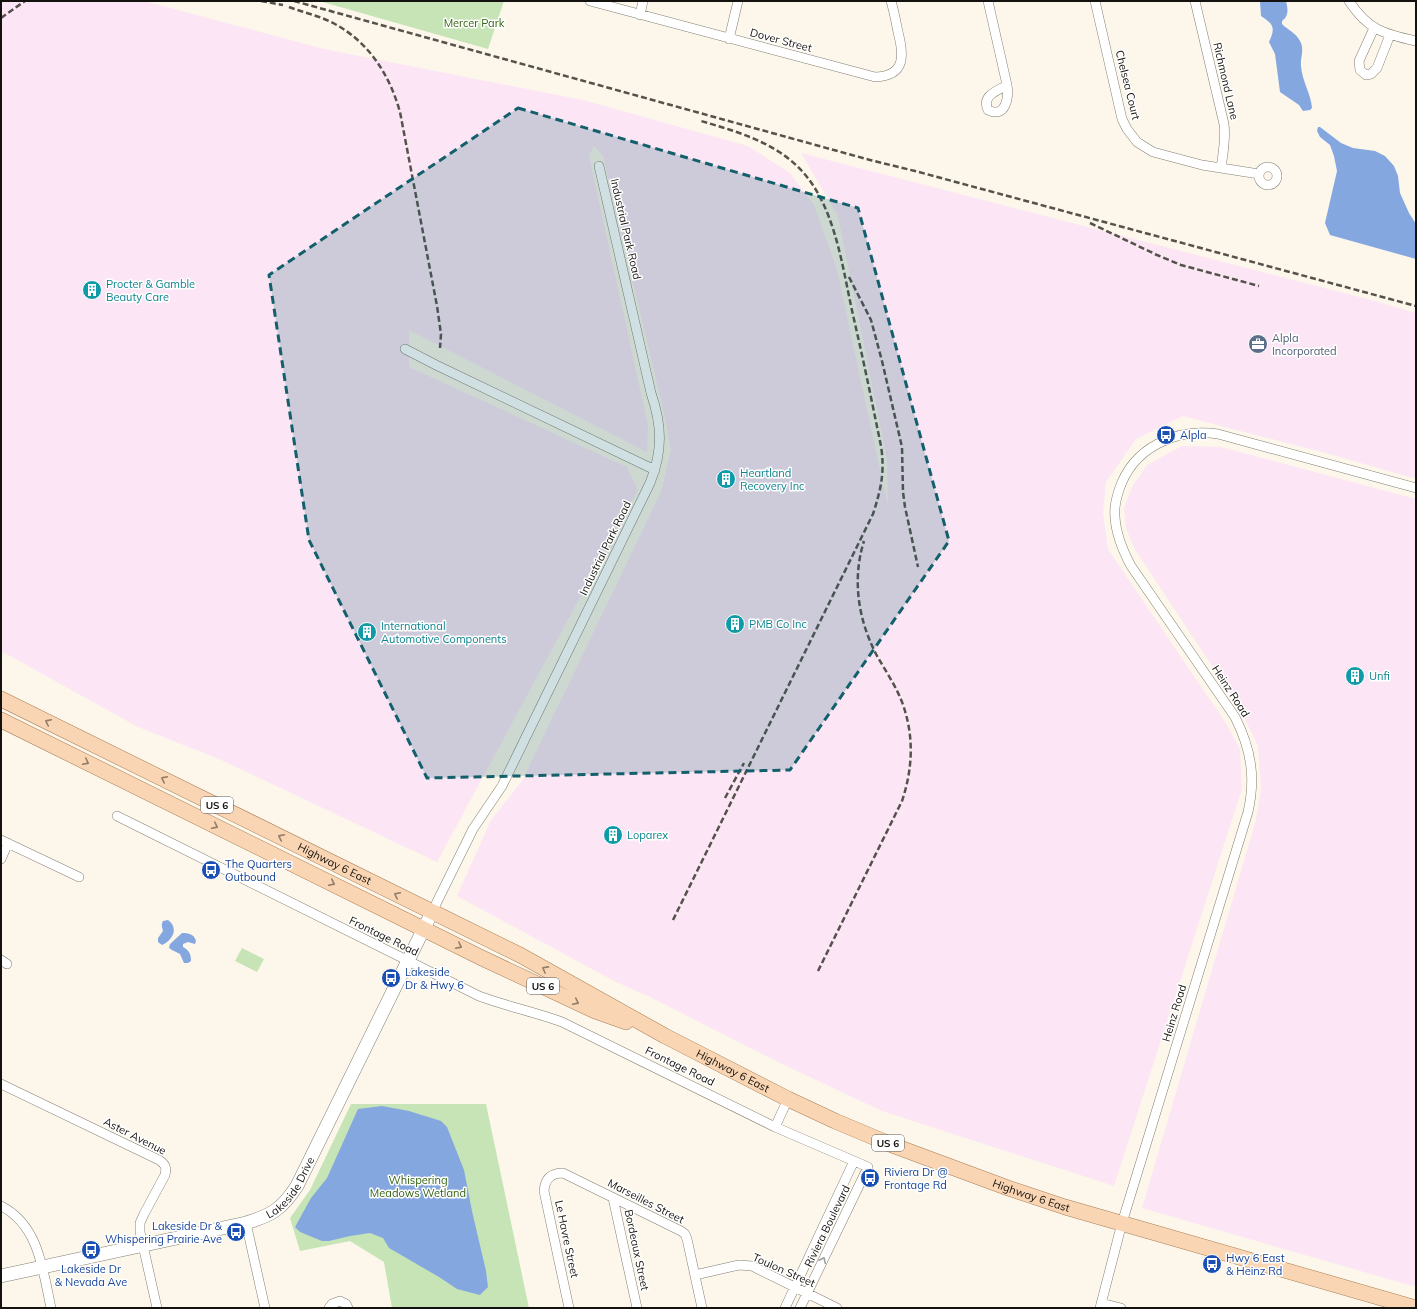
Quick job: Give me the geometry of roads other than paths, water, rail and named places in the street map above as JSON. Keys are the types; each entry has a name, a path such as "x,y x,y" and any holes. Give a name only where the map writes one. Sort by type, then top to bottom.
{"main road":[{"name":"Highway 6 East","path":"1,699 520,955 665,1036 788,1099 864,1133 1022,1193 1416,1308"},
{"name":"Highway 6 East","path":"1,720 484,959 595,1011 665,1036"}],"street":[{"name":"Dover Street","path":"590,1 869,77 887,76 892,73 899,66 902,56 902,45 891,1"},
{"path":"640,15 643,1"},
{"path":"729,39 738,1"},
{"path":"988,1 1008,85"},
{"name":"Chelsea Court","path":"1095,1 1122,120 1137,142 1153,152 1220,168 1259,174"},
{"name":"Richmond Lane","path":"1195,1 1225,133 1220,168"},
{"path":"1349,1 1363,19 1374,28 1390,35 1416,41"},
{"path":"1374,28 1359,61 1360,70 1366,75 1371,74 1377,68 1390,35"},
{"name":"Industrial Park Road","path":"432,912 473,829 502,786 650,483 660,449 658,418 599,166"},
{"path":"404,349 655,470"},
{"name":"Heinz Road","path":"1100,1306 1122,1223 1248,812 1252,778 1251,765 1246,744 1242,731 1235,717 1131,566 1124,553 1116,528 1115,516 1117,497 1122,482 1129,469 1136,461 1157,444 1178,435 1206,432 1416,488"},
{"name":"Frontage Road","path":"117,816 479,996 562,1022 775,1127"},
{"path":"1,859 5,841 79,877"},
{"name":"Lakeside Drive","path":"1,1276 246,1223 264,1218 281,1207 297,1186 432,912"},
{"name":"Aster Avenue","path":"1,1084 152,1156 164,1164 166,1170 165,1175 140,1223 140,1232 157,1308"},
{"path":"775,1127 788,1099"},
{"name":"Riviera Boulevard","path":"775,1127 868,1167 800,1308"},
{"name":"Riviera Boulevard","path":"785,1308 854,1161"},
{"name":"Marseilles Street","path":"550,1176 563,1173 685,1234 702,1308"},
{"name":"Le Havre Street","path":"550,1176 544,1186 544,1191 569,1308"},
{"name":"Bordeaux Street","path":"613,1198 637,1308"},
{"path":"1,1206 15,1216 31,1234 42,1267 51,1308"},
{"path":"246,1223 265,1308"},
{"name":"Toulon Street","path":"695,1275 739,1265 752,1266 837,1308"},
{"path":"329,1308 332,1304 340,1301 346,1304 348,1308"},
{"path":"1100,1306 1121,1308"}],"water":[{"path":"1260,1 1286,1 1287,12 1282,24 1296,36 1301,44 1302,72 1310,98 1312,108 1310,110 1303,111 1299,105 1280,92 1275,54 1269,42 1273,29 1271,24 1261,16"},
{"path":"1318,127 1341,143 1353,148 1375,151 1385,156 1394,166 1398,176 1400,193 1416,224 1416,259 1330,235 1325,223 1337,171 1330,145 1320,137 1317,131"},
{"path":"168,920 174,930 172,937 162,945 158,942 158,938 163,931 163,921"},
{"path":"182,933 191,934 196,941 195,944 188,942 183,944 183,947 187,949 191,956 191,961 188,963 184,963 180,954 169,948 170,944"},
{"path":"382,1106 409,1111 441,1121 447,1127 464,1170 486,1271 488,1287 480,1295 457,1289 389,1248 383,1238 370,1233 322,1241 300,1232 295,1227 311,1198 327,1178 358,1109"}],"railway":[{"path":"1,18 25,1"},
{"path":"261,1 283,5"},
{"path":"294,1 870,160 1416,306"},
{"path":"289,7 329,21 343,28 355,37 375,59 390,84 400,112 437,306 441,334 440,348"},
{"path":"673,920 873,514 880,488 883,464 881,446 840,256 829,216 820,198 810,181 787,157 764,143 701,121"},
{"path":"1090,223 1181,265 1259,286"},
{"path":"849,277 871,320 882,361 902,447 903,492 918,567"},
{"path":"818,971 902,801 910,767 911,745 905,711 896,688 870,641 861,613 858,570 864,541"},
{"path":"725,798 744,763"}],"place":[{"name":"Procter & Gamble Beauty Care","path":"92,290"},
{"name":"Alpla Incorporated","path":"1258,344"},
{"name":"Alpla","path":"1166,435"},
{"name":"Heartland Recovery Inc","path":"726,479"},
{"name":"PMB Co Inc","path":"735,624"},
{"name":"International Automotive Components","path":"367,632"},
{"name":"Unfi","path":"1355,676"},
{"name":"Loparex","path":"613,835"},
{"name":"The Quarters Outbound","path":"211,870"},
{"name":"Lakeside Dr & Hwy 6","path":"391,978"},
{"name":"Riviera Dr @ Frontage Rd","path":"870,1178"},
{"name":"Lakeside Dr & Whispering Prairie Ave","path":"236,1232"},
{"name":"Lakeside Dr & Nevada Ave","path":"91,1250"},
{"name":"Hwy 6 East & Heinz Rd","path":"1212,1264"}],"park label":[{"name":"Mercer Park","path":"474,23"},
{"name":"Whispering Meadows Wetland","path":"418,1186"}]}
